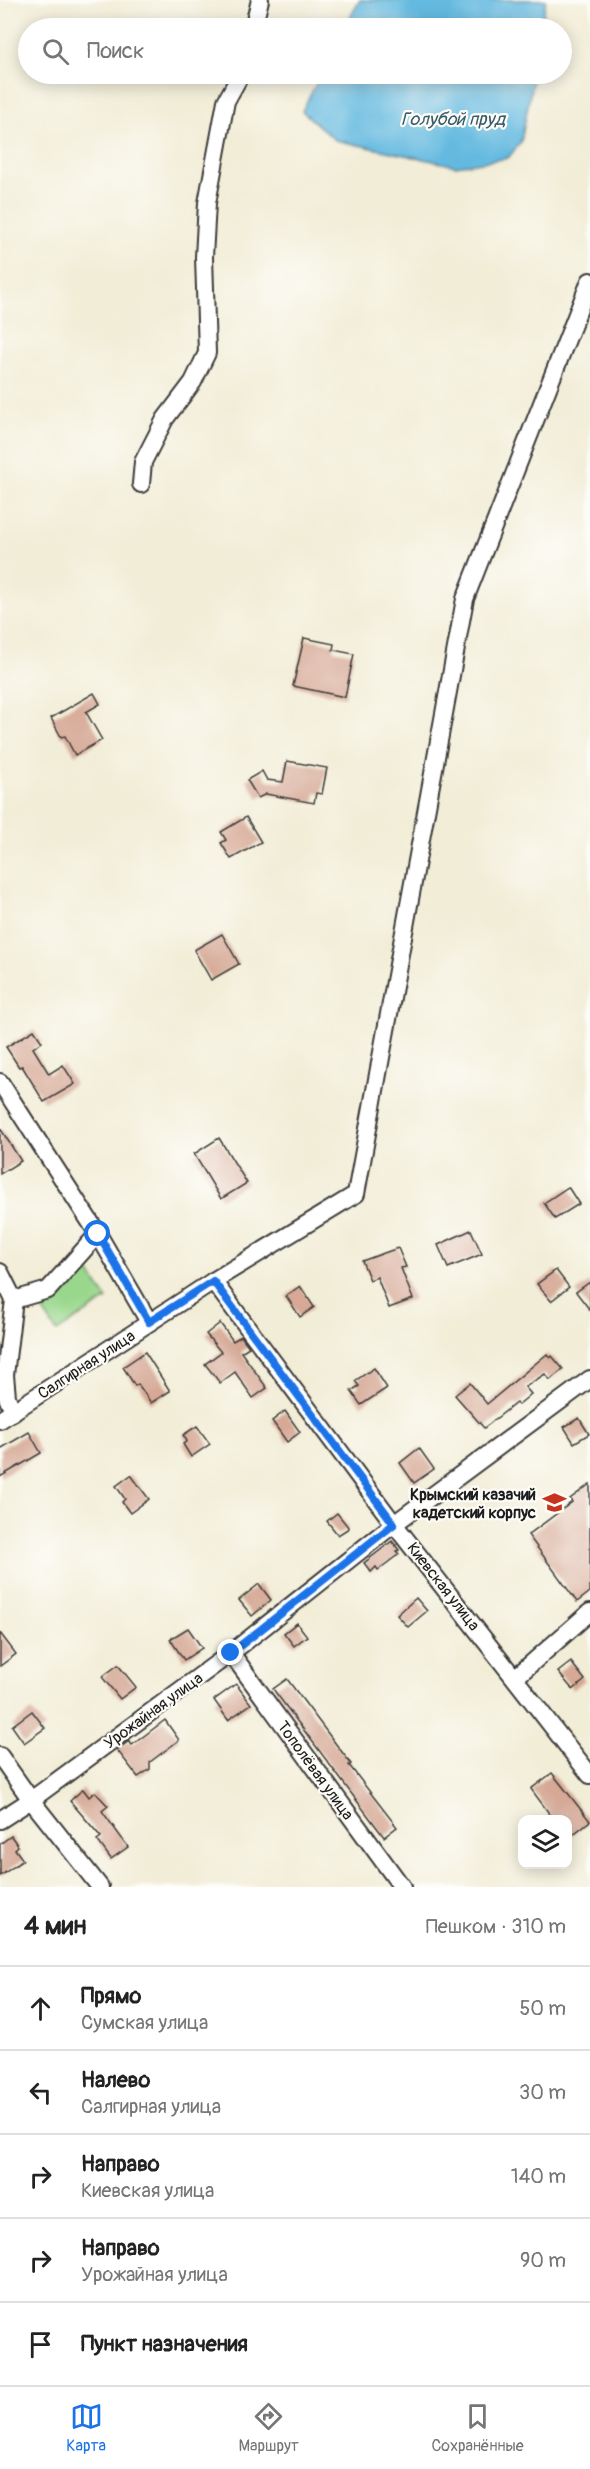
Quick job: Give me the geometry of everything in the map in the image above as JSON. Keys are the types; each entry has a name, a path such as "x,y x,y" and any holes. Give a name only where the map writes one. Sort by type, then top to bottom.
{"street":[{"path":"256,18 260,0"},
{"path":"141,484 143,462 160,427 193,382 207,353 204,257 207,203 226,101 235,84"},
{"name":"Салгирная улица","path":"6,1416 213,1281 357,1194 465,598 590,281"},
{"path":"0,1082 98,1234 149,1322"},
{"path":"14,1300 48,1290 98,1234"},
{"path":"0,1272 14,1300 5,1375 6,1416"},
{"name":"Киевская улица","path":"213,1281 394,1524 516,1677 590,1775"},
{"name":"Урожайная улица","path":"0,1820 31,1800 231,1653 394,1524 590,1379"},
{"path":"516,1677 590,1611"},
{"name":"Тополёвая улица","path":"231,1653 402,1887"},
{"path":"0,1756 31,1800 100,1887"}],"green space":[{"path":"87,1269 107,1299 57,1332 37,1302"}],"water":[{"path":"360,0 546,0 543,18 350,18"},
{"name":"Голубой пруд","path":"316,84 532,84 521,142 508,158 456,166 335,140 302,111"}],"building":[{"path":"304,638 334,644 333,650 354,654 345,697 293,686"},
{"path":"94,693 100,704 86,712 102,740 75,755 65,736 61,737 51,718"},
{"path":"287,761 327,768 322,794 316,793 314,803 266,794 258,798 247,780 262,771 267,780 283,782"},
{"path":"246,817 261,842 231,859 221,843 226,840 221,832"},
{"path":"222,934 239,964 211,980 194,950"},
{"path":"34,1030 42,1042 33,1048 49,1074 63,1065 75,1084 44,1102 22,1066 19,1067 6,1047"},
{"path":"0,1128 21,1161 0,1174"},
{"path":"219,1138 247,1183 221,1199 194,1154"},
{"path":"568,1187 579,1204 555,1219 544,1203"},
{"path":"471,1230 482,1254 448,1268 438,1245"},
{"path":"398,1248 406,1267 401,1268 413,1299 389,1308 377,1277 370,1280 362,1261"},
{"path":"556,1270 569,1287 551,1301 537,1284"},
{"path":"590,1282 590,1310 576,1292"},
{"path":"300,1286 314,1307 300,1317 286,1296"},
{"path":"220,1323 233,1341 241,1336 249,1347 241,1352 267,1388 253,1398 235,1372 220,1383 205,1364 221,1352 206,1334"},
{"path":"145,1352 170,1391 151,1403 138,1384 135,1386 123,1367"},
{"path":"547,1354 550,1358 552,1356 563,1369 550,1380 545,1374 525,1387 531,1394 484,1428 455,1395 470,1383 487,1404"},
{"path":"374,1368 387,1388 361,1405 351,1391 359,1386 355,1381"},
{"path":"285,1411 300,1432 287,1442 272,1421"},
{"path":"579,1418 589,1434 574,1443 564,1427"},
{"path":"197,1426 210,1444 191,1457 183,1444 187,1441 183,1435"},
{"path":"29,1432 41,1453 0,1477 0,1449"},
{"path":"419,1448 434,1469 414,1483 400,1463"},
{"path":"131,1475 149,1499 130,1513 122,1502 125,1499 116,1486"},
{"path":"590,1484 590,1592 577,1602 528,1535 572,1502 570,1499"},
{"path":"337,1513 349,1528 338,1535 327,1521"},
{"path":"392,1541 399,1550 396,1551 399,1554 378,1570 376,1567 371,1572 364,1563"},
{"path":"259,1584 271,1600 252,1616 239,1600"},
{"path":"416,1598 427,1611 408,1627 397,1615"},
{"path":"297,1623 307,1636 294,1646 284,1633"},
{"path":"188,1628 202,1648 184,1660 170,1639"},
{"path":"0,1633 16,1654 0,1666"},
{"path":"571,1662 585,1680 573,1690 558,1672"},
{"path":"118,1665 136,1687 120,1699 102,1677"},
{"path":"287,1679 397,1827 384,1837 273,1689"},
{"path":"236,1684 251,1704 228,1720 214,1700"},
{"path":"32,1711 45,1728 24,1743 12,1726"},
{"path":"165,1720 179,1740 150,1762 150,1769 138,1777 117,1750 129,1741 132,1745"},
{"path":"552,1773 590,1821 572,1835 572,1815 550,1815 531,1789"},
{"path":"83,1789 89,1797 95,1792 108,1806 102,1811 128,1847 111,1859 97,1840 101,1837 70,1801"},
{"path":"11,1836 18,1846 15,1849 23,1860 0,1876 0,1844"}],"place":[{"name":"Крымский казачий кадетский корпус","path":"554,1503"}],"route":[{"path":"98,1234 149,1322 213,1281 394,1524 231,1653"}]}
